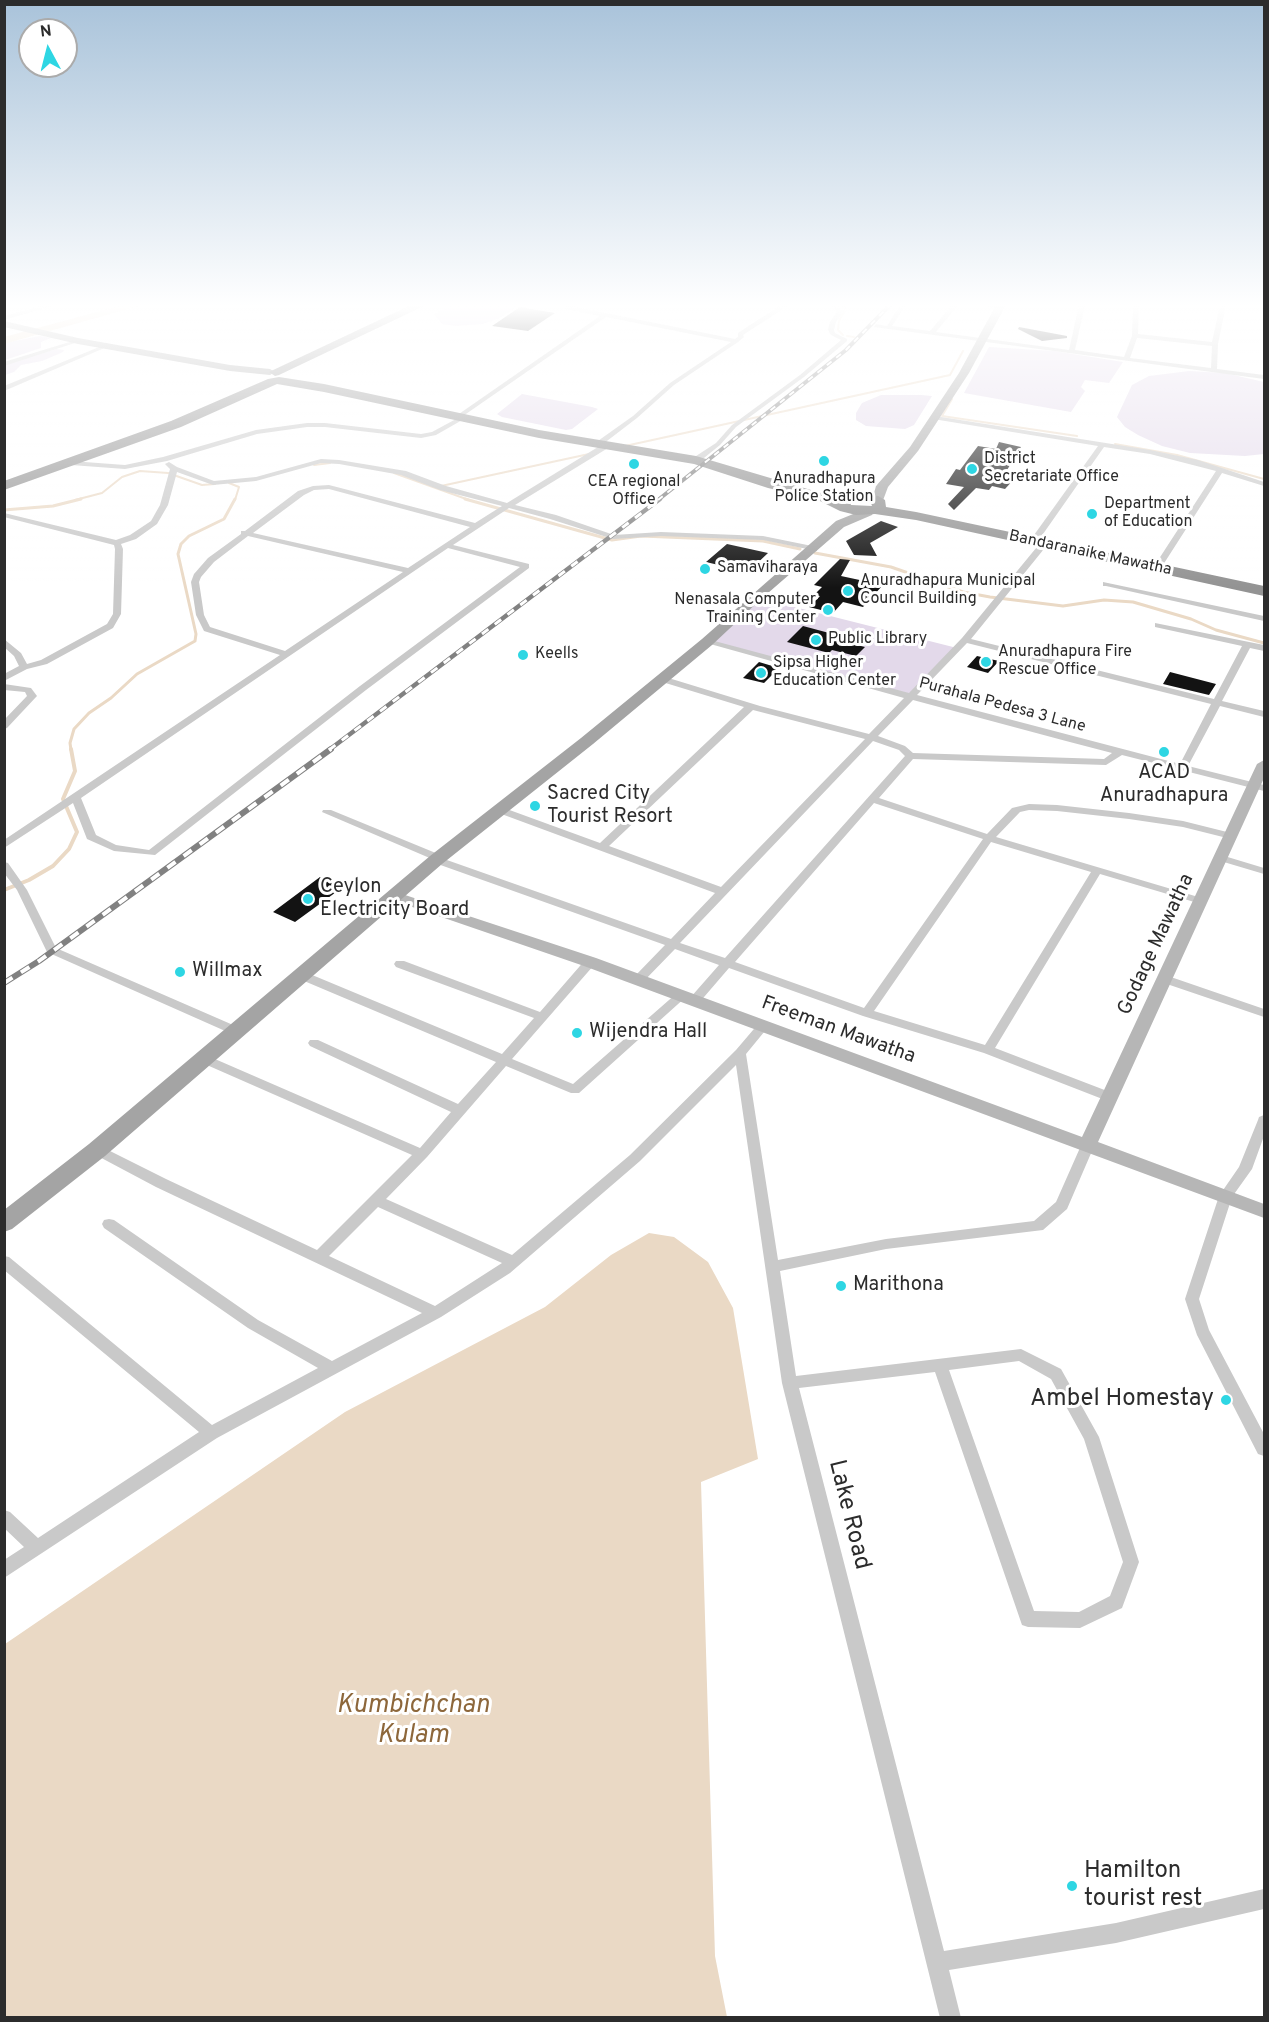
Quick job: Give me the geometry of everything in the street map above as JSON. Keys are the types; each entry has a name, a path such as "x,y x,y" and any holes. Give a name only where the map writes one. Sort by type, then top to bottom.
{"highway":[{"path":"4,486 176,424 230,399"},
{"path":"375,399 602,445 696,460 847,506"},
{"name":"Bandaranaike Mawatha","path":"847,506 876,502 916,516 1264,591"}],"main road":[{"path":"4,1223 97,1150 437,859 707,642 755,597 814,549 847,506 876,502 947,399"}],"street":[{"path":"71,463 125,467 164,459 256,432 325,425 421,436 434,434 486,399"},
{"path":"4,846 476,526 602,445 655,399"},
{"path":"696,460 718,444 734,426 770,399"},
{"path":"935,418 1103,444 1195,462 1264,484"},
{"path":"638,980 873,738 1005,594 1103,444"},
{"path":"4,515 117,543 133,537 154,522 164,505 172,473 164,459"},
{"path":"172,473 213,483 256,479 314,462 339,462 404,473 502,509 553,517 613,537 662,534 763,538 814,549"},
{"path":"1157,568 1220,470"},
{"path":"286,654 207,629 202,624 195,582 197,576 211,560 244,533 301,493 329,487 476,526"},
{"path":"244,533 410,571"},
{"path":"4,678 24,667 44,662 110,626 117,614 119,549 117,543"},
{"path":"73,800 91,837 114,848 151,853 363,688 526,566 448,546"},
{"path":"1106,584 1264,619"},
{"path":"1158,625 1264,648"},
{"path":"965,640 1264,714"},
{"path":"4,642 18,655 24,667"},
{"name":"Purahala Pedesa 3 Lane","path":"707,642 911,698 1260,787"},
{"path":"1184,767 1247,644"},
{"path":"662,679 751,706 873,738 902,748 910,756 1106,762 1120,752"},
{"path":"4,687 28,690 32,696 4,726"},
{"path":"603,846 751,706"},
{"path":"301,975 576,1090 727,963 910,756"},
{"name":"Godage Mawatha","path":"1088,1144 1231,836 1260,787 1264,764"},
{"path":"872,800 989,838 1201,901"},
{"path":"867,1013 989,838 1016,810 1029,807 1129,816 1183,824 1231,836"},
{"path":"500,810 723,892"},
{"path":"327,812 437,859 672,945 867,1013 988,1050 1110,1097"},
{"path":"1221,858 1264,871"},
{"path":"4,865 22,890 54,951 236,1031"},
{"path":"988,1050 1096,870"},
{"name":"Freeman Mawatha","path":"394,896 590,962 1264,1210"},
{"path":"318,1258 422,1154 590,962"},
{"path":"400,964 542,1017"},
{"path":"1165,979 1264,1012"},
{"path":"4,1570 212,1432 436,1313 513,1263 635,1158 740,1053 763,1026"},
{"path":"314,1044 461,1111"},
{"name":"Lake Road","path":"740,1053 790,1383 951,2018"},
{"path":"204,1059 422,1154"},
{"path":"1264,1120 1245,1169 1226,1196 1192,1299 1202,1331 1264,1449"},
{"path":"772,1267 886,1244 1038,1226 1062,1205 1088,1144"},
{"path":"97,1150 161,1183 436,1313"},
{"path":"376,1200 513,1263"},
{"path":"109,1224 253,1324 333,1369"},
{"path":"4,1261 212,1432"},
{"path":"790,1383 1021,1355 1056,1374 1091,1437 1131,1562 1116,1602 1080,1620 1028,1619 940,1365"},
{"path":"4,1517 37,1548"},
{"path":"936,1962 1116,1933 1264,1899"}],"shaded area":[{"path":"515,399 551,399 598,409 572,429 566,430 497,414"},
{"path":"871,399 930,399 914,425 905,429 866,426 856,420 856,413 862,403"},
{"path":"1000,399 1079,399 1071,412"},
{"path":"1125,399 1264,399 1264,454 1245,456 1190,453 1162,446 1125,427 1117,417"},
{"path":"755,597 957,648 911,698 707,642"}],"water":[{"name":"Kumbichchan Kulam","path":"649,1233 674,1237 708,1262 733,1308 758,1459 701,1482 715,1956 727,2017 5,2017 5,1644 345,1412 545,1307 611,1255"}],"building":[{"path":"999,442 1021,447 1004,475 1016,477 1005,489 992,486 989,490 976,488 954,510 948,504 964,487 946,484 956,469 960,470 978,446 996,449"},
{"path":"881,521 898,527 870,543 877,556 854,555 846,541"},
{"path":"727,544 768,553 748,572 706,562"},
{"name":"Anuradhapura Municipal Council Building","path":"840,559 850,560 841,576 883,585 863,607 843,602 833,613 809,607 820,596 814,595 822,587 814,585"},
{"name":"Public Library","path":"803,626 844,637 841,641 865,647 856,656 832,650 829,653 787,642"},
{"name":"Anuradhapura Fire Rescue Office","path":"977,656 999,661 988,673 967,667"},
{"name":"Sipsa Higher Education Center","path":"759,662 779,668 764,683 743,678"},
{"path":"1170,672 1216,684 1209,695 1163,684"},
{"name":"Ceylon Electricity Board","path":"320,877 343,887 295,922 273,912"}],"waterway":[{"path":"625,446 838,399"},
{"path":"952,399 942,416 1077,436"},
{"path":"1115,444 1177,455 1264,479"},
{"path":"441,486 589,454"},
{"path":"314,465 330,463"},
{"path":"75,500 102,493 122,477 140,471 168,473 202,485 215,484"},
{"path":"394,473 469,500"},
{"path":"229,483 239,487 235,500"},
{"path":"4,510 53,506 81,499"},
{"path":"71,750 70,743 74,729 89,713 111,698 137,674 195,641 196,634 178,554 181,544 189,536 224,519 235,499"},
{"path":"465,499 612,540 641,536 763,541 800,549"},
{"path":"815,553 891,567 963,592 990,597 1063,606 1104,600 1133,602 1191,619 1216,630 1264,643"},
{"path":"4,890 29,880 53,866 69,849 77,832 63,799 75,771 71,749"}],"railway":[{"path":"658,500 784,399"},
{"path":"329,750 660,499"},
{"path":"4,983 39,961 331,749"}],"place":[{"name":"Anuradhapura Police Station","path":"824,461"},
{"name":"CEA regional Office","path":"634,464"},
{"name":"District Secretariate Office","path":"972,469"},
{"name":"Department of Education","path":"1092,514"},
{"name":"Samaviharaya","path":"705,569"},
{"name":"Anuradhapura Municipal Council Building","path":"848,591"},
{"name":"Nenasala Computer Training Center","path":"828,610"},
{"name":"Public Library","path":"816,640"},
{"name":"Keells","path":"523,655"},
{"name":"Anuradhapura Fire Rescue Office","path":"986,662"},
{"name":"Sipsa Higher Education Center","path":"761,673"},
{"name":"ACAD Anuradhapura","path":"1164,752"},
{"name":"Sacred City Tourist Resort","path":"535,806"},
{"name":"Ceylon Electricity Board","path":"308,899"},
{"name":"Willmax","path":"180,972"},
{"name":"Wijendra Hall","path":"577,1033"},
{"name":"Marithona","path":"841,1286"},
{"name":"Ambel Homestay","path":"1226,1400"},
{"name":"Hamilton tourist rest","path":"1072,1886"}]}
